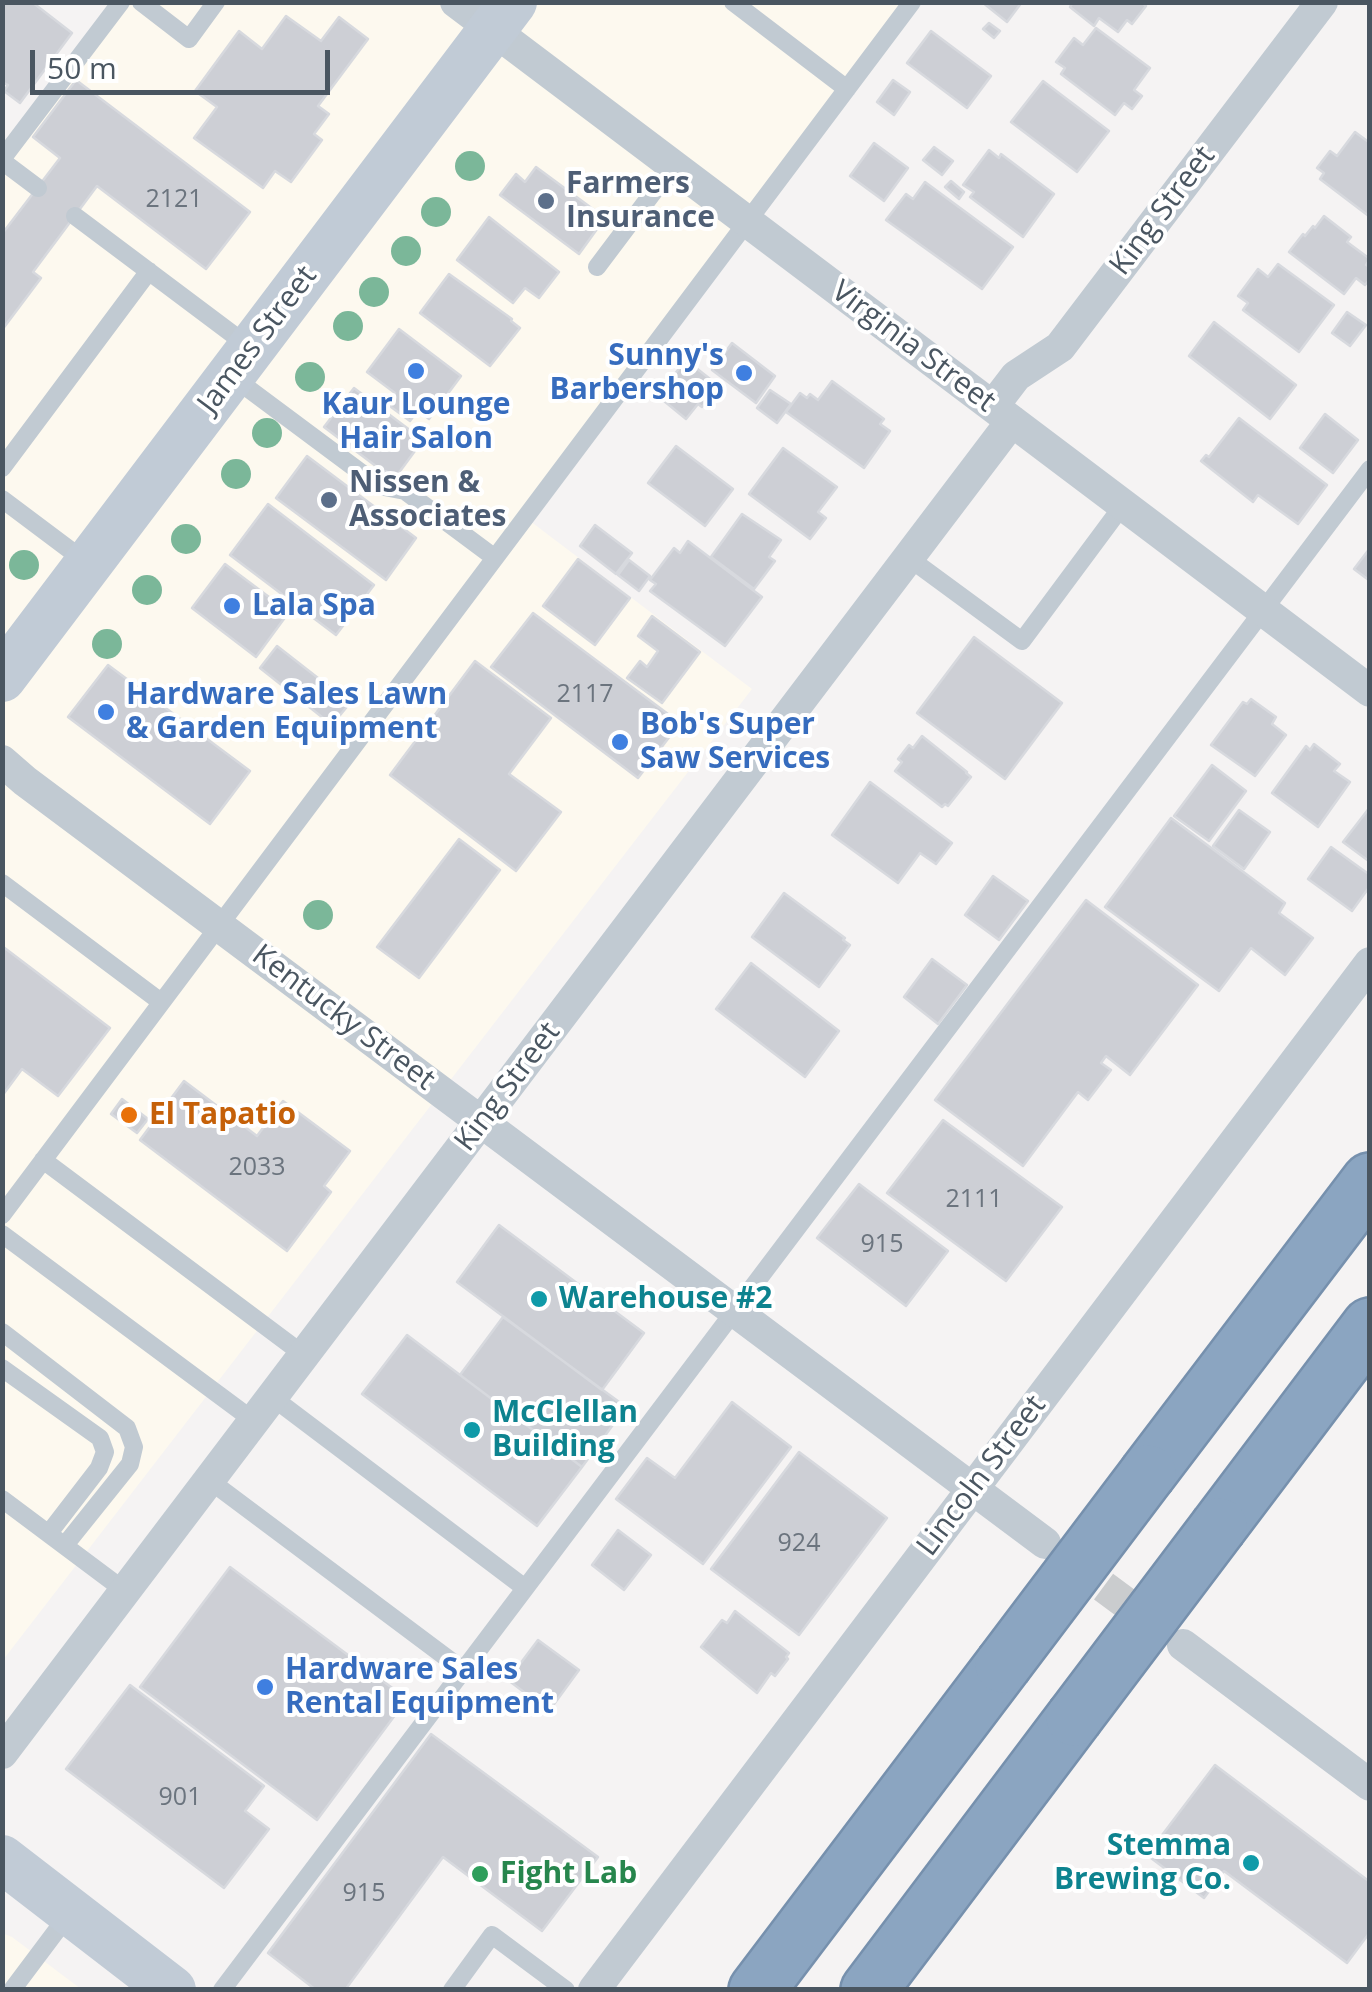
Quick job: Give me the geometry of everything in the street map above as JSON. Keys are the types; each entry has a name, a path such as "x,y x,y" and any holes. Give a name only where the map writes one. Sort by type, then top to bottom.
{"highway":[{"path":"757,1990 1370,1181"},
{"path":"869,1990 1370,1326"}],"main road":[{"name":"James Street","path":"2,678 241,362 487,12"},
{"path":"2,1859 172,1990"}],"street":[{"name":"King Street","path":"2,1753 909,558 1002,414 1016,376 1060,347 1322,2"},
{"name":"Virginia Street","path":"487,12 673,166 1370,690"},
{"name":"Kentucky Street","path":"2,761 1045,1543"},
{"name":"Lincoln Street","path":"594,1990 1370,963"},
{"path":"1182,1645 1370,1785"}],"lane":[{"path":"38,188 2,160 120,2"},
{"path":"141,2 189,39 216,2"},
{"path":"733,2 847,89"},
{"path":"2,1215 912,2"},
{"path":"597,268 673,166"},
{"path":"75,216 149,272 241,362 379,486 405,492 495,558"},
{"path":"2,468 149,272"},
{"path":"222,1990 1370,469"},
{"path":"2,500 88,564"},
{"path":"909,558 1022,641 1123,505"},
{"path":"2,883 161,1002"},
{"path":"43,1160 304,1355"},
{"path":"2,1234 526,1588"},
{"path":"2,1332 127,1428 134,1447 130,1464 65,1546"},
{"path":"2,1368 100,1438 105,1452 100,1468 49,1534"},
{"path":"209,1480 463,1670"},
{"path":"5,1505 125,1591"},
{"path":"12,1990 71,1912"},
{"path":"452,1990 492,1935 566,1990"}],"shaded area":[{"path":"121,3 912,3 526,518 752,689 3,1660 2,159"},
{"path":"2,1933 12,1937 81,1989 3,1989"}],"building":[{"path":"2,2 32,2 72,33 20,103 4,91 8,85 2,82"},
{"path":"982,2 1022,2 1007,22"},
{"path":"1073,2 1141,2 1146,6 1132,24 1127,20 1118,32 1099,18 1094,26 1070,7"},
{"path":"286,16 321,41 339,17 368,39 318,106 329,114 314,134 322,140 291,182 275,171 263,188 194,138 217,107 195,91 239,31 262,49"},
{"path":"989,23 1000,31 994,38 983,29"},
{"path":"1096,28 1150,68 1134,90 1142,96 1132,109 1124,103 1115,115 1061,74 1065,68 1056,62 1074,38 1083,45"},
{"path":"931,31 991,76 967,108 907,63"},
{"path":"76,80 250,212 206,269 97,186 33,272 41,278 2,330 2,234 60,158 33,137"},
{"path":"893,80 910,92 894,115 877,102"},
{"path":"1043,81 1109,131 1077,172 1011,122"},
{"path":"1355,132 1370,143 1370,217 1320,179 1324,173 1317,168 1330,151 1337,156"},
{"path":"874,143 908,168 884,201 850,176"},
{"path":"934,147 953,161 942,175 923,160"},
{"path":"989,150 999,158 1001,154 1054,194 1023,237 970,197 974,192 963,185"},
{"path":"536,167 605,218 579,254 500,195 516,174 525,182"},
{"path":"951,181 964,192 959,199 945,187"},
{"path":"925,182 1013,247 982,289 886,220 906,194 913,199"},
{"path":"1324,216 1351,237 1347,242 1370,259 1366,265 1370,267 1370,279 1365,285 1356,278 1344,294 1289,252"},
{"path":"489,217 559,272 539,298 525,288 513,303 457,260"},
{"path":"1278,264 1334,305 1299,352 1243,310 1248,303 1238,296 1258,269 1268,277"},
{"path":"449,274 520,328 490,366 420,313"},
{"path":"1347,312 1366,325 1350,346 1332,333"},
{"path":"1214,322 1296,385 1270,419 1189,356"},
{"path":"399,329 461,376 429,419 418,410 410,421 387,404 395,393 367,372"},
{"name":"Sunny's Barbershop","path":"732,343 775,376 756,403 712,370"},
{"path":"686,360 719,386 686,419 664,401 675,387 669,381"},
{"path":"832,381 884,419 880,424 890,431 864,468 786,412 800,393 818,400"},
{"path":"354,388 423,440 395,478 324,427"},
{"path":"770,390 791,404 777,423 757,408"},
{"path":"1325,414 1358,440 1333,473 1300,448"},
{"path":"1239,418 1327,485 1298,524 1258,495 1253,502 1201,461 1206,455 1209,457"},
{"path":"676,446 733,489 705,526 648,483"},
{"path":"783,448 837,487 818,512 826,518 810,539 749,494"},
{"path":"307,456 416,538 386,580 276,498"},
{"path":"268,504 374,585 336,635 230,555"},
{"path":"742,514 781,540 769,557 775,561 754,589 711,557"},
{"path":"595,525 632,553 616,574 580,546"},
{"path":"688,541 762,597 725,646 650,591 656,584 650,580 674,548 680,553"},
{"path":"1370,548 1370,581 1354,569"},
{"path":"578,559 630,598 595,645 543,606"},
{"path":"629,560 650,576 639,591 618,575"},
{"path":"225,564 289,612 256,657 192,608"},
{"path":"533,613 680,723 638,778 491,667"},
{"path":"652,616 700,652 662,703 627,678 640,661 647,667 658,651 638,636"},
{"path":"974,637 1062,703 1005,779 917,713"},
{"path":"277,646 350,703 332,725 260,668"},
{"path":"475,661 551,718 509,774 561,812 516,871 390,775"},
{"path":"108,665 250,771 210,824 68,717"},
{"path":"1251,699 1276,717 1272,724 1286,735 1255,776 1211,745 1243,702 1247,704"},
{"path":"922,736 971,777 948,806 942,807 895,771 902,762 898,759"},
{"path":"1314,744 1340,764 1334,771 1350,782 1318,827 1272,793 1306,746 1310,750"},
{"path":"1212,765 1246,791 1209,841 1174,816"},
{"path":"870,782 952,843 936,864 920,853 898,883 832,835"},
{"path":"1370,807 1370,862 1343,842"},
{"path":"1239,810 1270,832 1244,869 1213,846"},
{"path":"1171,818 1285,903 1279,913 1313,938 1285,975 1251,948 1219,991 1105,907"},
{"path":"459,839 500,870 419,978 377,947"},
{"path":"1331,847 1370,875 1370,886 1352,911 1308,879"},
{"path":"993,876 1028,901 999,940 965,915"},
{"path":"784,893 850,945 819,987 752,937"},
{"path":"1086,900 1198,985 1130,1075 1106,1056 1101,1063 1111,1070 1088,1100 1078,1092 1023,1166 935,1100"},
{"path":"2,946 110,1028 58,1096 22,1069 2,1096"},
{"path":"932,959 967,985 938,1024 904,997"},
{"path":"751,963 839,1031 805,1077 716,1009"},
{"path":"184,1081 257,1136 283,1101 350,1151 324,1186 331,1192 287,1251 140,1140"},
{"path":"122,1099 148,1119 137,1133 111,1114"},
{"path":"943,1120 1062,1207 1006,1281 887,1193"},
{"path":"859,1184 948,1251 906,1306 817,1238"},
{"name":"Warehouse #2","path":"499,1225 644,1333 602,1390 457,1282"},
{"path":"503,1317 626,1407 582,1467 460,1375"},
{"name":"McClellan Building","path":"407,1335 582,1467 537,1526 362,1394"},
{"path":"732,1402 791,1447 703,1564 616,1499 647,1458 675,1478"},
{"path":"799,1452 887,1518 799,1635 711,1569"},
{"path":"618,1530 651,1555 624,1590 592,1565"},
{"path":"230,1567 407,1699 317,1820 140,1687"},
{"path":"735,1611 789,1653 775,1676 771,1673 757,1693 701,1647 722,1620 727,1623"},
{"path":"538,1640 579,1670 549,1711 508,1680"},
{"path":"130,1685 264,1786 245,1811 269,1829 224,1888 66,1769"},
{"path":"431,1734 598,1857 542,1931 443,1857 345,1990 316,1990 268,1953"},
{"name":"Stemma Brewing Co.","path":"1215,1765 1370,1882 1370,1932 1347,1963 1224,1871 1204,1898 1147,1855"}],"tunnel":[{"path":"1065,1558 1162,1630"}],"place":[{"name":"Farmers Insurance","path":"546,201"},
{"name":"Kaur Lounge Hair Salon","path":"416,371"},
{"name":"Sunny's Barbershop","path":"744,373"},
{"name":"Nissen & Associates","path":"329,500"},
{"name":"Lala Spa","path":"232,606"},
{"name":"Hardware Sales Lawn & Garden Equipment","path":"106,712"},
{"name":"Bob's Super Saw Services","path":"620,742"},
{"name":"El Tapatio","path":"129,1115"},
{"name":"Warehouse #2","path":"539,1299"},
{"name":"McClellan Building","path":"472,1430"},
{"name":"Hardware Sales Rental Equipment","path":"265,1687"},
{"name":"Stemma Brewing Co.","path":"1251,1863"},
{"name":"Fight Lab","path":"480,1874"}]}
